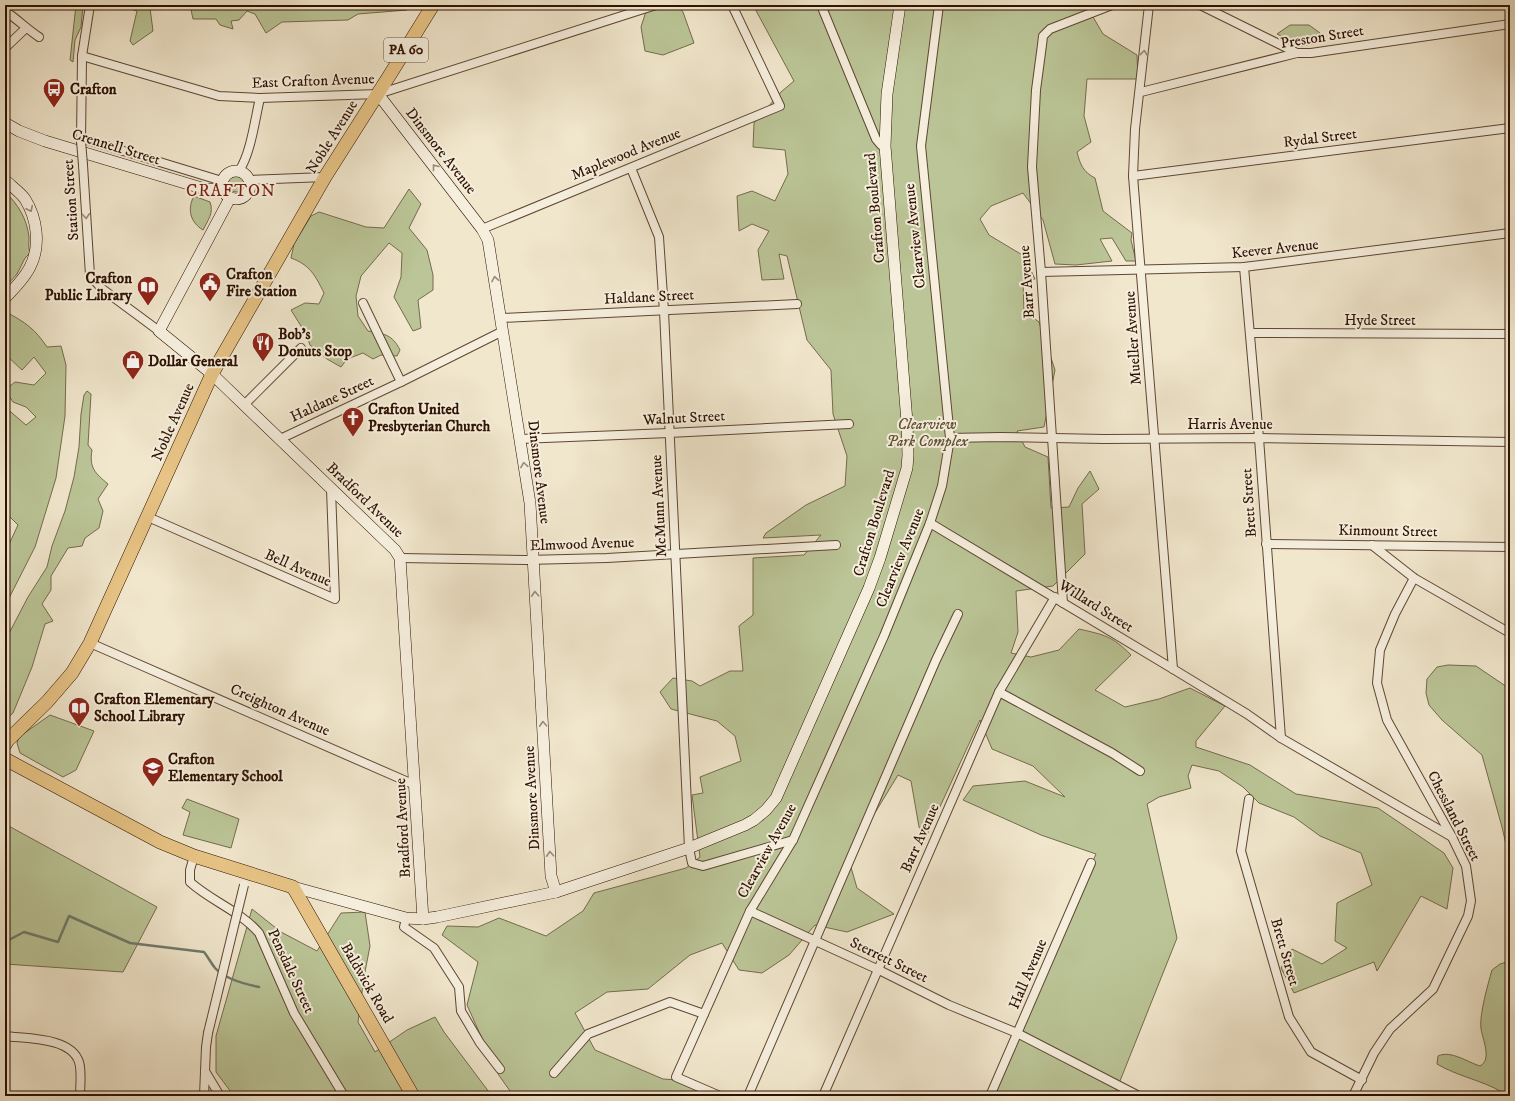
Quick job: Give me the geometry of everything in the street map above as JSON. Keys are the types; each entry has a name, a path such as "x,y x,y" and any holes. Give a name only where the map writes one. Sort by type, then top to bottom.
{"main road":[{"name":"Noble Avenue","path":"5,745 8,740 47,702 72,673 90,643 212,374 325,177 433,5"},
{"name":"Crafton Boulevard","path":"293,887 406,918 423,918 556,892 690,848 745,825 760,816 780,791 869,588 880,558 907,468 908,422 885,146 888,94 900,5"},
{"name":"Dinsmore Avenue","path":"378,94 482,228 488,240 530,504 551,876 556,892"},
{"name":"Crennell Street","path":"5,123 19,131 45,141 205,189 225,190"},
{"path":"159,331 225,190 223,177 230,171 240,171 247,176 249,180 249,190 246,194 238,199 225,190"},
{"path":"5,180 24,198 32,212 36,226 36,244 34,258 30,268 19,284 6,297"},
{"name":"Bradford Avenue","path":"159,331 212,374 395,550 400,558 423,918"},
{"path":"5,759 160,842 246,879 293,887"},
{"name":"Baldwick Road","path":"293,887 412,1096"}],"street":[{"name":"Station Street","path":"90,5 82,56 81,139 90,275"},
{"name":"East Crafton Avenue","path":"82,56 220,96 260,98 378,94 656,5"},
{"name":"Maplewood Avenue","path":"482,228 780,106 732,5"},
{"path":"821,5 876,139 885,146"},
{"name":"Clearview Avenue","path":"720,1096 676,1077 750,911 793,840 884,636 930,523 942,486 950,438 921,146 921,134 939,5"},
{"name":"Barr Avenue","path":"1063,603 1041,272 1032,167 1036,90 1043,36 1050,29 1112,5"},
{"name":"Mueller Avenue","path":"1149,5 1141,92 1135,129 1133,176 1142,270 1173,669"},
{"path":"1200,5 1297,53"},
{"path":"5,11 39,37"},
{"name":"Preston Street","path":"1141,92 1297,53 1311,53 1510,24"},
{"path":"5,48 26,28"},
{"path":"240,171 247,154 260,98"},
{"name":"Rydal Street","path":"1133,176 1510,128"},
{"path":"81,139 225,190"},
{"name":"McMunn Avenue","path":"630,168 659,237 664,311 690,848"},
{"path":"249,180 325,177"},
{"name":"Keever Avenue","path":"1041,272 1244,267 1510,233"},
{"name":"Brett Street","path":"1244,267 1259,438 1280,738"},
{"name":"Bradford Avenue","path":"90,275 101,288 159,331"},
{"path":"363,303 401,382"},
{"name":"Haldane Street","path":"501,318 797,304"},
{"name":"Haldane Street","path":"280,439 401,382 503,330"},
{"name":"Hyde Street","path":"1250,333 1510,334"},
{"path":"244,405 301,348"},
{"name":"Walnut Street","path":"520,439 849,424"},
{"name":"Harris Avenue","path":"950,438 1259,438 1510,442"},
{"name":"Bell Avenue","path":"148,517 335,599 331,489"},
{"name":"Willard Street","path":"930,523 1247,714 1280,738 1452,837"},
{"name":"Kinmount Street","path":"1266,544 1510,547"},
{"name":"Elmwood Avenue","path":"400,558 533,560 607,558 836,545"},
{"path":"1372,545 1414,578 1510,633"},
{"name":"Chessland Street","path":"1353,1096 1374,1054 1390,1029 1433,989 1468,916 1471,900 1466,866 1452,837 1387,720 1377,683 1380,650 1395,614 1414,578"},
{"name":"Barr Avenue","path":"823,1096 999,692 1055,597"},
{"path":"748,1096 936,660 958,614"},
{"name":"Creighton Avenue","path":"90,643 415,785"},
{"path":"999,692 1112,752 1140,771"},
{"name":"Brett Street","path":"1249,798 1241,851 1289,1017 1311,1052 1362,1080"},
{"path":"690,848 692,863 703,866 793,840"},
{"name":"Pensdale Street","path":"194,856 190,870 190,882 199,890 223,904 254,926 259,933 294,1013 344,1096"},
{"name":"Hall Avenue","path":"990,1096 1091,863"},
{"path":"204,1096 208,1033 246,879"},
{"name":"Sterrett Street","path":"750,911 816,940 949,1005 1017,1033 1139,1096"},
{"path":"406,918 404,927 434,948 459,987 461,1011 480,1043 500,1070"},
{"path":"554,1073 588,1034 670,1002 704,1014"},
{"path":"5,1036 51,1041 65,1045 74,1052 80,1063 80,1096"},
{"path":"205,1070 220,1096"}],"green space":[{"path":"76,5 83,5 81,27 75,40 73,62 70,60"},
{"path":"136,5 143,5 150,8 153,31 133,45 130,41 137,11 131,9"},
{"path":"190,5 349,5 354,9 402,6 407,10 358,14 348,20 282,22 266,33 255,14 247,11 239,20 231,21 233,29 220,25 216,19 193,19"},
{"path":"648,5 677,5 683,12 694,43 663,55 645,51 641,27"},
{"name":"Clearview Park Complex","path":"753,5 1086,5 1103,34 1137,55 1138,79 1087,79 1084,116 1091,142 1077,152 1083,167 1095,178 1103,211 1132,233 1131,240 1136,261 1126,261 1112,238 1100,239 1112,261 1076,265 1055,264 1043,220 1023,193 991,206 980,219 989,235 1024,256 1035,279 1023,281 1024,311 1039,322 1055,370 1044,427 1017,431 1025,447 1048,457 1051,508 1069,507 1078,488 1090,471 1099,489 1082,504 1085,554 1053,586 1016,591 1018,632 1011,653 1031,657 1059,650 1079,629 1108,637 1119,644 1131,655 1095,690 1125,707 1159,699 1190,688 1225,706 1196,741 1196,747 1250,765 1296,794 1378,808 1444,853 1453,868 1447,909 1421,896 1377,971 1374,962 1294,993 1281,968 1292,949 1322,964 1347,948 1335,941 1337,903 1372,885 1361,853 1320,836 1294,817 1259,803 1243,787 1219,771 1192,765 1188,776 1191,788 1159,797 1147,804 1177,938 1114,1096 990,1096 1096,854 1041,835 963,800 973,786 1025,781 1065,797 1033,766 992,749 980,720 926,837 919,827 911,781 898,775 848,857 857,888 894,914 847,932 815,925 789,955 762,973 739,970 722,943 690,955 648,989 607,992 575,1013 595,1050 663,1079 678,1080 716,1096 504,1096 510,1091 498,1074 467,1005 478,962 442,935 447,926 478,927 499,918 546,936 583,911 594,893 686,868 700,857 692,795 703,793 700,777 741,761 735,736 717,721 671,709 660,692 673,678 692,681 700,686 730,671 743,671 739,626 753,615 753,558 804,555 821,535 763,538 766,533 806,505 845,486 847,456 833,414 831,370 807,340 787,256 779,254 784,279 762,280 758,250 769,231 752,224 739,231 737,196 752,191 775,201 788,174 785,150 753,147 754,123 781,92 794,81"},
{"path":"1290,25 1309,25 1320,33 1322,42 1302,46 1277,34"},
{"path":"236,176 242,178 244,184 242,190 236,192 230,190 228,184 230,178"},
{"path":"409,189 421,204 409,228 427,250 433,275 433,290 418,300 421,328 413,331 394,297 401,277 402,253 389,243 361,276 356,296 358,316 368,331 383,334 391,338 400,350 397,356 381,355 373,359 363,353 347,359 341,367 327,359 310,345 306,334 291,310 305,303 319,304 324,293 311,271 303,264 291,258 294,244 311,216 319,212 366,227 384,228"},
{"path":"5,192 18,207 24,218 28,230 30,253 25,258 17,274 8,284 5,281"},
{"path":"194,196 210,202 210,216 203,230 195,223 191,215 190,210"},
{"path":"6,312 29,326 47,347 61,346 66,365 65,416 56,478 35,547 5,606 5,553 18,525 7,514 5,514 5,407 26,425 36,417 26,407 13,402 5,390 15,382 34,385 46,373 34,357 22,370 5,354"},
{"path":"87,391 91,394 88,445 92,450 92,466 96,473 108,484 98,499 103,511 99,528 85,538 82,546 68,548 51,576 51,590 42,604 53,621 45,624 32,667 13,713 5,720 5,641 28,597 47,567 52,546 65,511 74,477 79,447 81,414 84,395"},
{"path":"1448,665 1476,666 1510,689 1510,862 1482,755 1442,720 1429,705 1426,693 1427,679 1437,667"},
{"path":"50,715 94,731 76,770 63,777 20,753 17,743 19,737"},
{"path":"187,799 239,819 231,848 183,835 190,812 182,808"},
{"path":"5,824 157,907 123,972 5,964"},
{"path":"252,909 281,932 317,951 341,913 365,912 370,946 358,1022 375,1052 407,1030 435,1017 444,1032 492,1096 234,1096 216,1072 216,1036"},
{"path":"1510,961 1510,1096 1503,1096 1502,1092 1486,1084 1453,1072 1437,1064 1438,1056 1448,1054 1480,1066 1484,1063 1486,1059 1486,1049 1481,1023 1486,991 1492,970 1500,964"}],"waterway":[{"path":"5,942 24,932 58,942 69,916 130,943 204,952 219,972 241,983 259,987"}],"place":[{"name":"Crafton","path":"54,108"},
{"name":"Crafton Fire Station","path":"210,302"},
{"name":"Crafton Public Library","path":"148,306"},
{"name":"Bob's Donuts Stop","path":"263,362"},
{"name":"Dollar General","path":"133,380"},
{"name":"Crafton United Presbyterian Church","path":"353,438"},
{"name":"Crafton Elementary School Library","path":"79,728"},
{"name":"Crafton Elementary School","path":"153,788"}],"district":[{"name":"CRAFTON","path":"231,191"}]}
